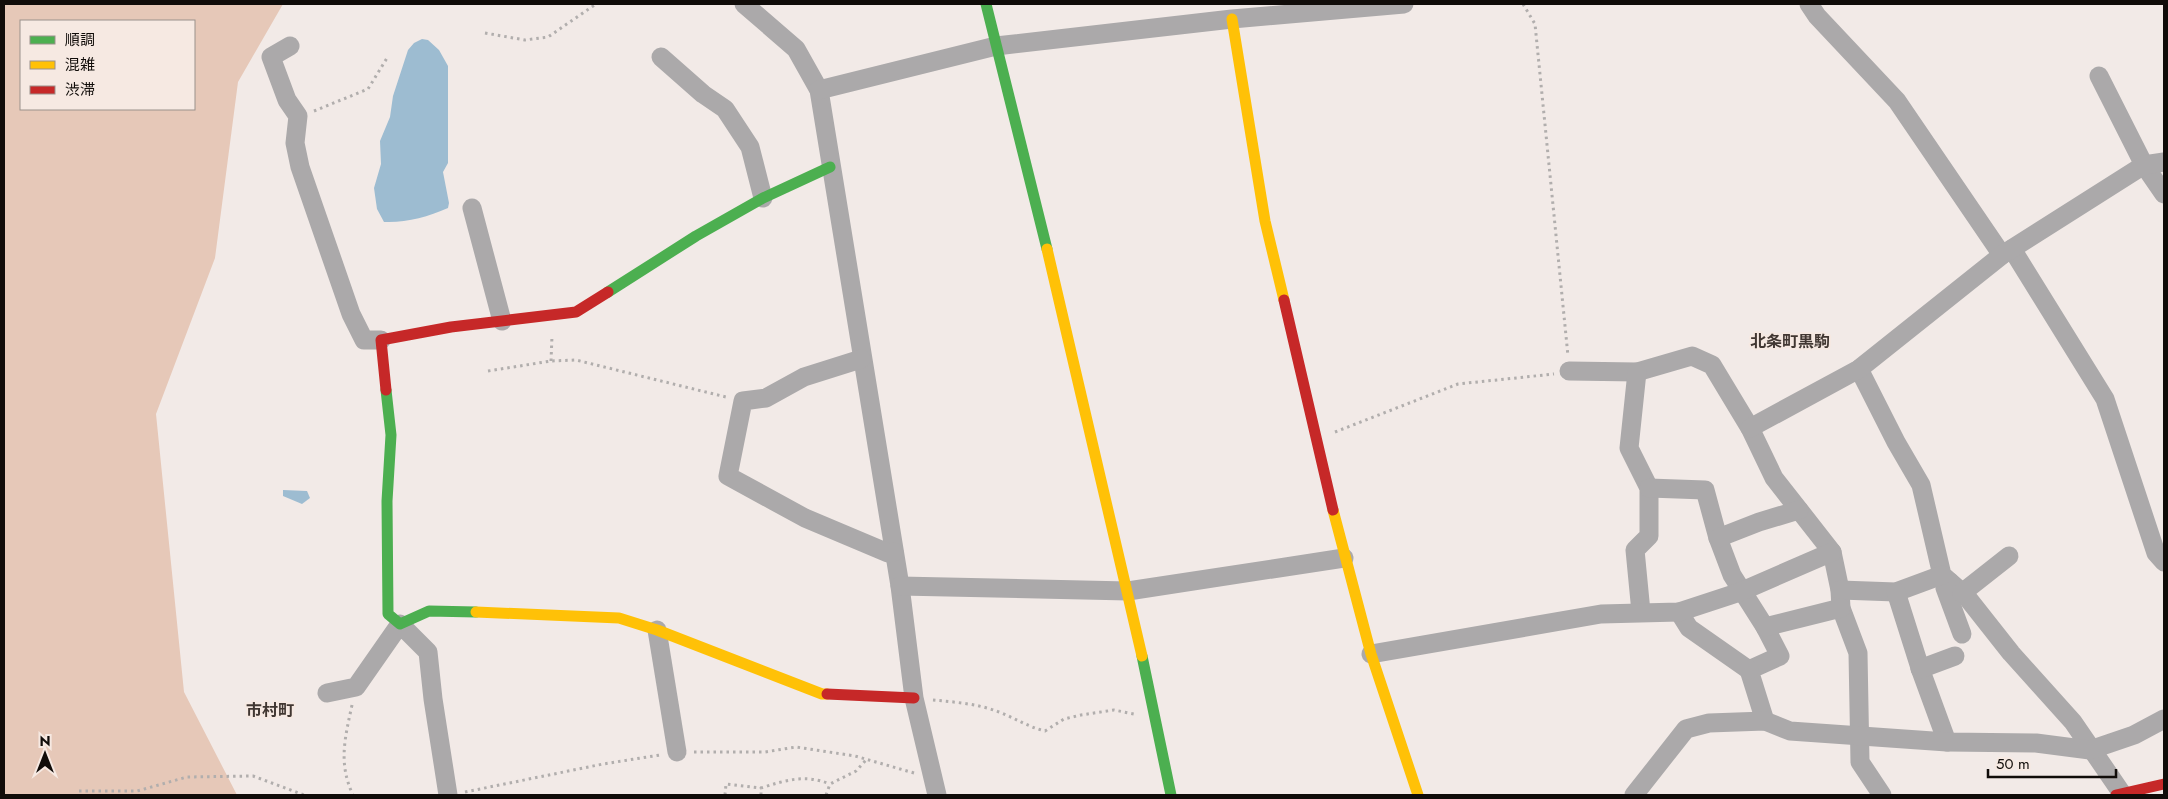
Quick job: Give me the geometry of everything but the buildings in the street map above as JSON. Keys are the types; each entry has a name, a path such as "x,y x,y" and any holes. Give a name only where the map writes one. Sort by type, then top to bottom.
{"street":[{"path":"744,4 796,49 819,90 861,359 900,586 914,698 934,794"},
{"path":"986,4 1068,332 1157,720 1171,795"},
{"path":"819,90 996,46 1232,19 1404,4"},
{"path":"1809,4 1817,16 1897,100 2007,252 2105,399 2156,553 2164,562"},
{"path":"1232,19 1265,221 1344,558 1371,654 1418,795"},
{"path":"290,46 271,58 287,100 298,116 295,143 300,167 351,314 364,340 381,340 451,326 576,312 696,236 764,198 830,167"},
{"path":"661,57 703,94 724,109 750,147 764,198"},
{"path":"2099,76 2144,165 2164,194"},
{"path":"1750,428 1859,369 2007,252 2144,165 2164,162"},
{"path":"472,208 502,321"},
{"path":"381,340 391,435 387,502 388,614 428,652 433,699 448,795"},
{"path":"1569,371 1637,372 1692,356 1712,364 1750,428 1774,478 1832,552 1840,599 1858,653 1860,762 1882,795"},
{"path":"861,359 804,377 766,398 743,401 728,476 805,518 888,553 894,552"},
{"path":"1859,369 1896,442 1921,485 1951,583 2073,722 2120,795 2164,784"},
{"path":"1637,372 1629,448 1649,488 1649,536 1635,550 1641,612"},
{"path":"1649,488 1705,490 1718,538 1732,575 1740,592 1765,627 1780,656 1749,670"},
{"path":"1718,538 1759,522 1798,510"},
{"path":"1371,654 1601,614 1678,612 1740,592 1832,552"},
{"path":"1962,634 1945,588 1951,583 2009,556"},
{"path":"900,586 1128,591 1344,558"},
{"path":"1765,627 1840,599 1951,583"},
{"path":"1896,592 1920,669 1947,742"},
{"path":"327,693 356,687 400,624 429,612 525,613 619,618 657,630 822,694 914,698"},
{"path":"1678,612 1689,628 1749,670 1765,721"},
{"path":"657,630 677,752"},
{"path":"1920,669 1955,656"},
{"path":"1634,795 1686,729 1709,723 1765,721 1790,731 1947,742 2036,743 2090,750 2134,735 2164,718"}],"path":[{"path":"485,33 525,40 548,37 596,4"},
{"path":"1316,439 1458,384 1539,377 1569,371 1535,24 1523,4"},
{"path":"298,116 368,89 387,58"},
{"path":"488,371 551,360 576,360 743,401"},
{"path":"353,795 346,779 343,748 356,687"},
{"path":"914,698 957,702 998,711 1033,728 1045,731 1064,719 1114,710 1157,720"},
{"path":"826,795 830,784 856,771 866,760"},
{"path":"79,791 137,791 186,777 253,776 304,795"},
{"path":"725,795 726,784 761,788 789,778 820,780 830,784"},
{"path":"761,788 761,795"}],"shaded area":[{"path":"4,4 283,4 238,82 215,258 156,414 184,692 237,795 4,795"}],"water":[{"path":"422,39 428,40 439,50 448,66 448,163 443,172 449,203 448,208 416,219 384,222 377,209 374,188 381,164 380,141 390,117 393,96 408,50 414,43"},
{"path":"283,490 307,491 310,498 302,504 283,496"}],"traffic: fast":[{"path":"986,4 1047,249"},
{"path":"608,292 696,236 763,198 830,167"},
{"path":"386,390 391,435 387,501 388,614 400,624 429,611 476,612"},
{"path":"1142,656 1171,795"}],"traffic: slow":[{"path":"1232,19 1265,221 1284,300"},
{"path":"1047,249 1142,656"},
{"path":"1333,510 1371,654 1418,795"},
{"path":"476,612 619,618 657,630 822,694 827,694"}],"traffic: jam":[{"path":"386,390 381,340 451,327 576,312 608,292"},
{"path":"1284,300 1333,510"},
{"path":"827,694 914,698"},
{"path":"2116,795 2164,784"}],"district":[{"name":"北条町黒駒","path":"1790,341"},
{"name":"市村町","path":"270,710"}]}
